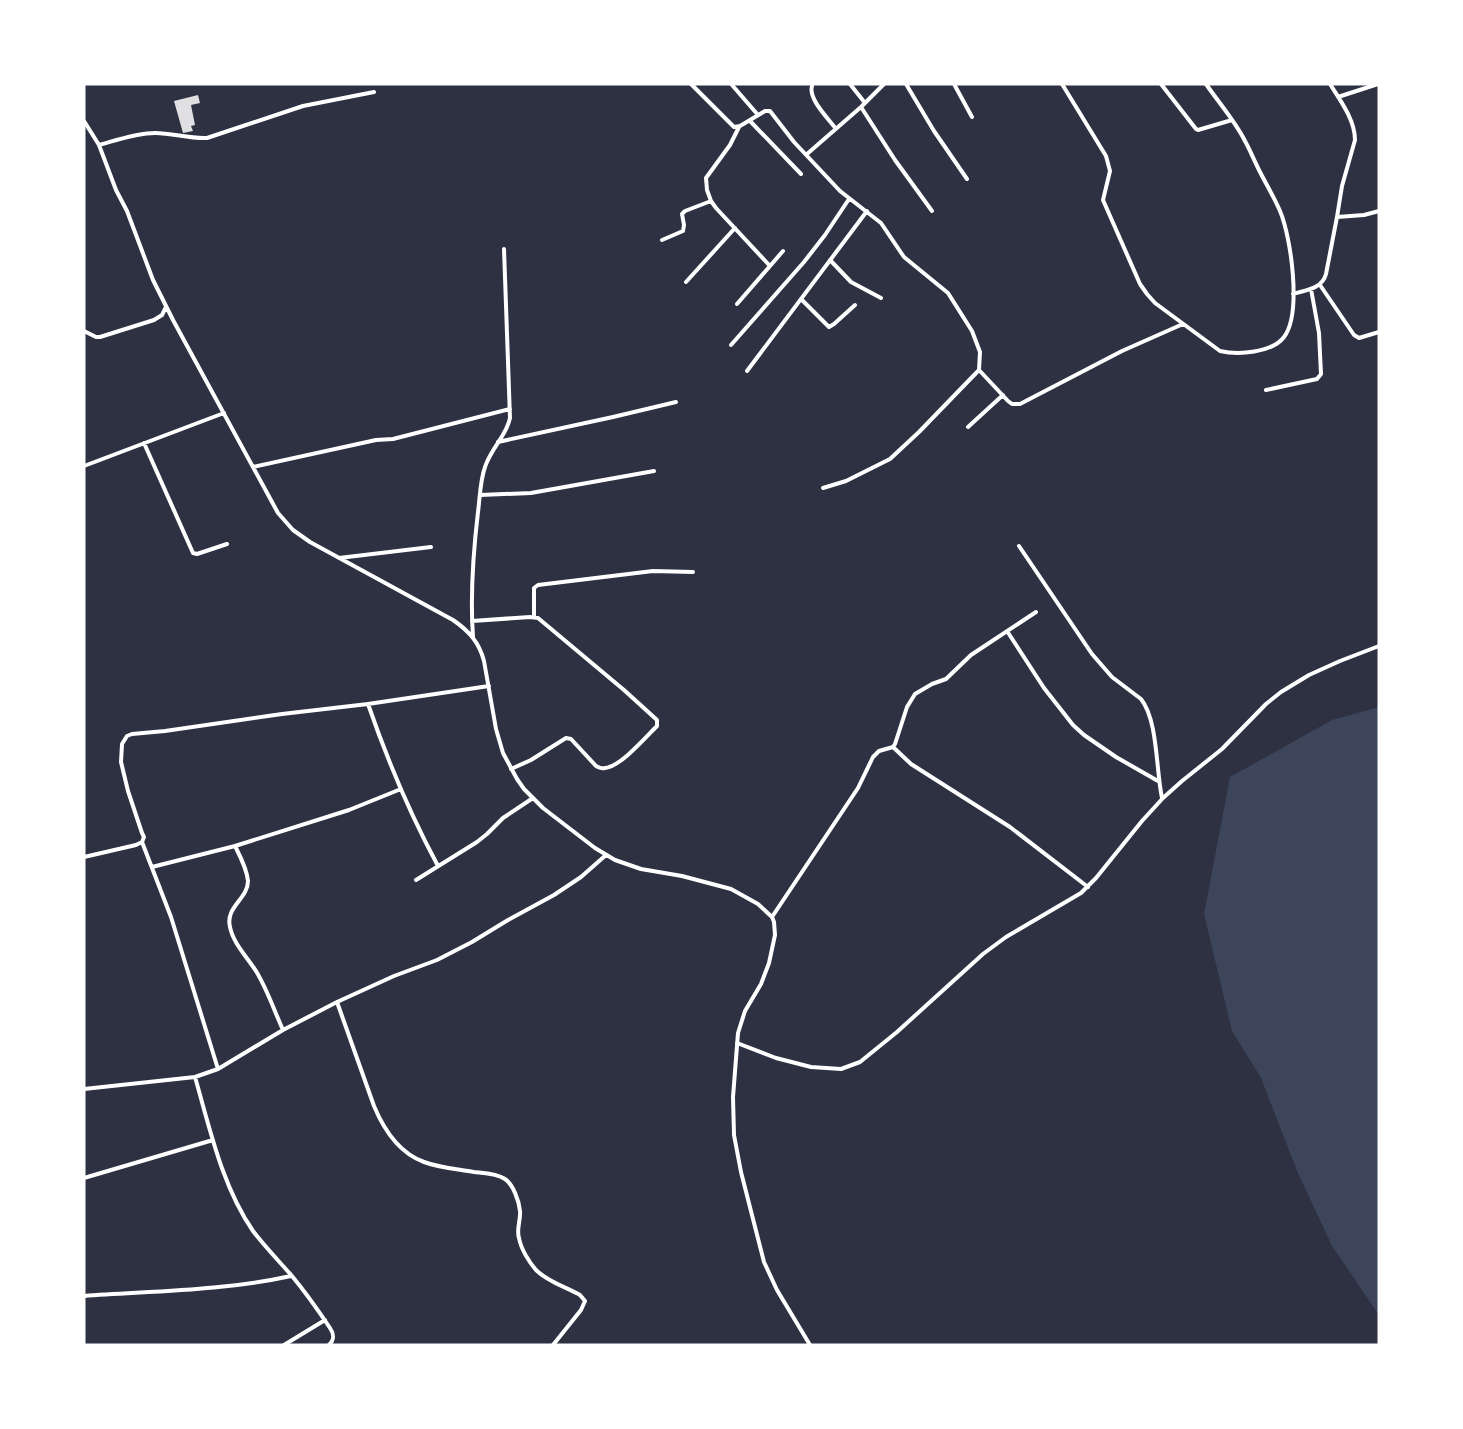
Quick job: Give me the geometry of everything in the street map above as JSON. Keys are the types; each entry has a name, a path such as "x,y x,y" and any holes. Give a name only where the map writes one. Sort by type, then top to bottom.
{"street":[{"path":"690,84 734,127 750,121 765,111 770,111 790,137 840,192 881,224 904,258 948,293 977,340 980,352 979,370 919,432 890,459 846,481 823,488"},
{"path":"850,84 894,160 932,211"},
{"path":"807,154 884,84"},
{"path":"906,84 967,179"},
{"path":"954,84 972,117"},
{"path":"1062,84 1106,156 1110,171 1103,200 1140,284 1147,294 1155,303 1220,351 1237,353 1261,350 1275,344 1285,336 1291,319 1293,279 1289,239 1282,218 1245,140 1206,84"},
{"path":"1161,84 1196,129 1232,120"},
{"path":"1293,294 1311,289 1323,282 1342,186 1355,140 1354,130 1330,84"},
{"path":"1338,97 1377,84"},
{"path":"732,86 758,115"},
{"path":"812,86 811,94 814,101 836,129"},
{"path":"99,145 148,133 197,139 207,138 303,106 374,92"},
{"path":"84,121 99,145 116,190 128,211 153,280 166,306 252,467 278,513 287,524 300,535 339,558 453,620 473,637 481,651 500,743 511,769 525,789 543,808 606,855 626,865 682,876 731,890 758,904 772,917 775,927 769,963 761,984 741,1021 737,1044 734,1135 755,1231 770,1276 810,1345"},
{"path":"750,121 801,174"},
{"path":"740,126 730,145 706,178 707,190 711,201 770,266"},
{"path":"731,345 804,262 825,236 849,199"},
{"path":"662,240 683,231 682,214 685,211 711,201"},
{"path":"1337,217 1379,211"},
{"path":"747,371 867,212"},
{"path":"686,282 735,228"},
{"path":"473,637 472,569 483,473 488,457 509,425 504,249"},
{"path":"737,304 783,250"},
{"path":"830,260 851,282 881,298"},
{"path":"1320,285 1354,335 1359,338 1379,333"},
{"path":"1266,390 1317,379 1321,374 1319,333 1311,289"},
{"path":"801,299 829,327 855,305"},
{"path":"84,331 96,337 111,334 154,320 162,315 166,306"},
{"path":"979,370 1012,404 1020,404 1122,351 1183,324"},
{"path":"968,427 1003,395"},
{"path":"497,442 675,402"},
{"path":"252,467 376,440 393,439 510,409"},
{"path":"84,466 224,413"},
{"path":"144,443 194,554 227,544"},
{"path":"480,495 531,494 654,471"},
{"path":"1019,546 1096,660 1112,677 1145,704 1156,748 1158,781 1162,798"},
{"path":"339,558 431,547"},
{"path":"534,617 534,591 540,584 653,571 693,572"},
{"path":"772,917 853,795 873,757 879,751 893,747 897,741 907,706 915,694 932,684 946,680 971,655 1036,612"},
{"path":"472,621 534,617 542,621 624,690 658,723 626,756 609,767 596,766 575,743 566,738 531,760 511,769"},
{"path":"1007,631 1044,688 1073,725 1116,757 1158,781"},
{"path":"737,1044 811,1067 835,1069 854,1065 867,1057 983,954 1020,928 1071,900 1088,887 1162,798 1222,749 1273,698 1309,675 1379,646"},
{"path":"218,1069 178,939 142,842 144,837 128,791 121,762 122,744 127,736 139,732 165,731 489,686"},
{"path":"368,704 401,789 438,866"},
{"path":"893,747 911,764 1010,827 1088,887"},
{"path":"152,867 236,846 349,810 401,789"},
{"path":"416,880 477,842 503,818 533,798"},
{"path":"84,857 142,842"},
{"path":"236,846 247,874 248,885 229,915 230,927 237,944 261,981 283,1030"},
{"path":"84,1089 195,1077 218,1069 283,1030 337,1002 394,976 437,960 472,942 554,895 581,877 606,855"},
{"path":"337,1002 374,1106 390,1135 405,1150 424,1162 435,1166 497,1175 506,1180 514,1191 520,1211 519,1238 532,1266 542,1275 580,1294 585,1301 581,1310 553,1345"},
{"path":"195,1077 213,1140 233,1194 265,1247 292,1276 325,1320 333,1336 329,1345"},
{"path":"84,1178 213,1140"},
{"path":"84,1296 227,1287 292,1276"},
{"path":"284,1345 325,1320"}],"shaded area":[{"path":"1379,707 1379,1315 1332,1246 1297,1171 1261,1078 1232,1031 1204,914 1230,777 1332,720"}],"building":[{"path":"198,95 200,103 191,105 195,125 191,126 193,131 183,133 174,101"}]}
